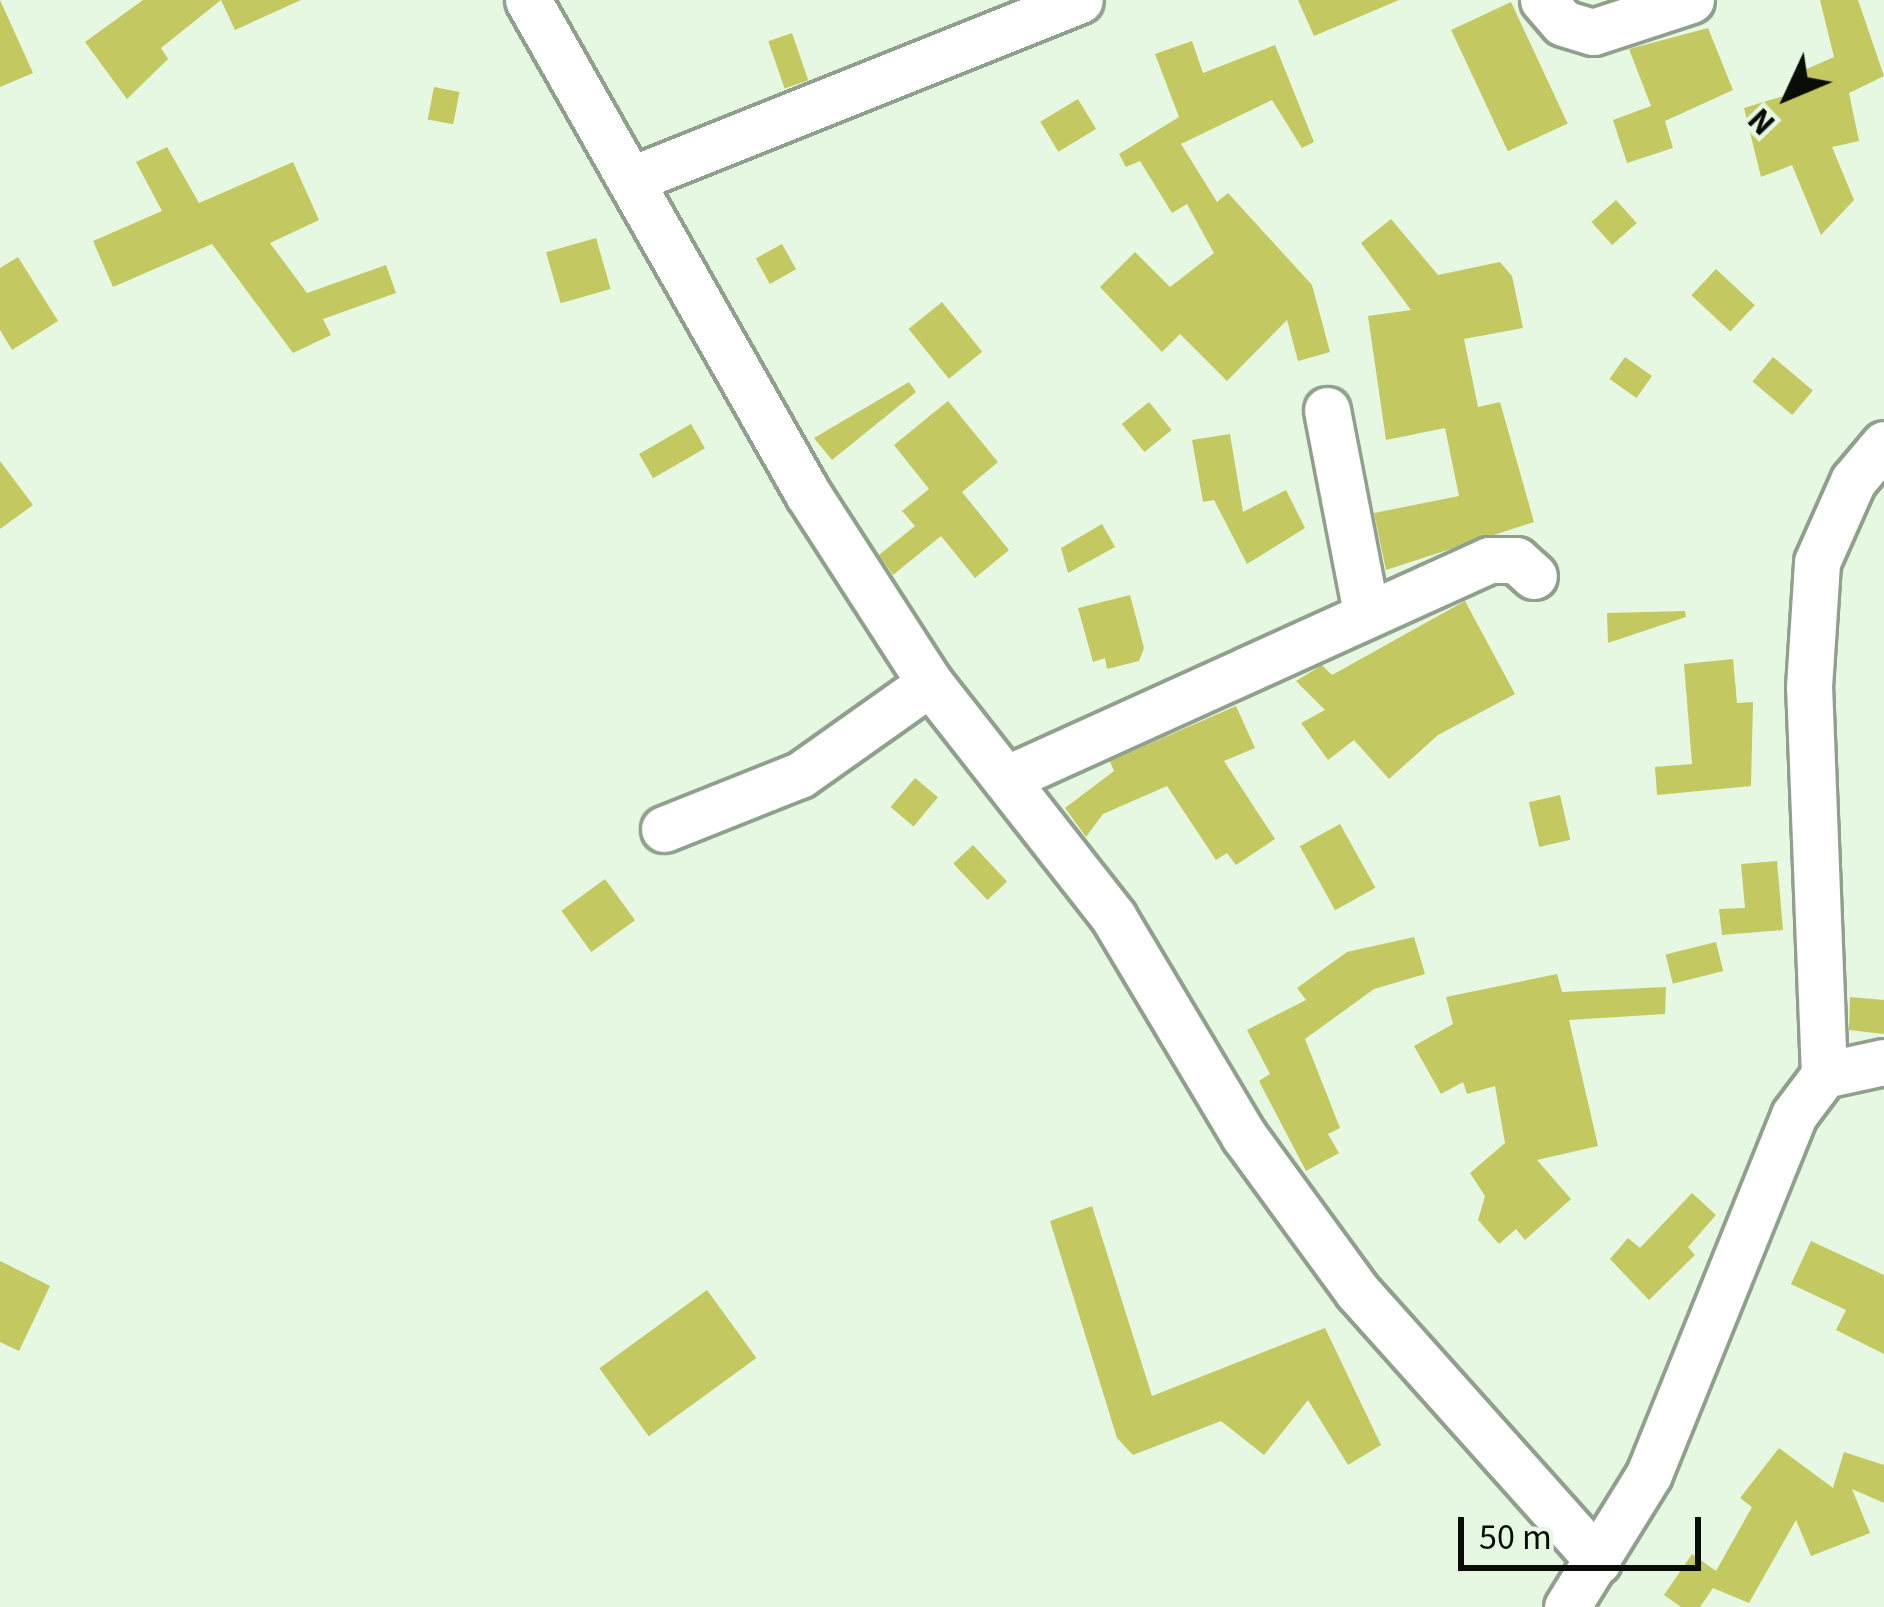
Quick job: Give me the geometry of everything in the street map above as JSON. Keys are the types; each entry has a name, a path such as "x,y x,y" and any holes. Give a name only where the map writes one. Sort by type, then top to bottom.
{"street":[{"path":"528,0 635,178 808,494 930,683 1010,777 1114,918 1295,1209 1415,1365 1598,1561"},
{"path":"635,178 1080,0"},
{"path":"1543,0 1563,23 1593,32 1691,0"},
{"path":"1327,410 1366,613"},
{"path":"1824,1076 1809,687 1817,562 1852,481 1884,444"},
{"path":"1010,777 1366,613 1499,558 1534,576"},
{"path":"664,830 800,775 930,683"},
{"path":"1568,1607 1649,1474 1794,1115 1824,1076 1884,1062"}],"building":[{"path":"0,0 33,73 0,87"},
{"path":"143,0 221,0 161,48 168,59 127,99 85,42"},
{"path":"221,0 301,0 235,30"},
{"path":"1298,0 1399,0 1314,36"},
{"path":"1820,0 1858,0 1884,76 1849,93 1859,141 1832,147 1854,200 1821,235 1792,165 1761,177 1744,108 1800,91 1793,75 1834,57"},
{"path":"1511,2 1568,123 1508,151 1451,30"},
{"path":"1708,28 1733,90 1665,121 1673,148 1627,163 1613,120 1651,106 1629,49"},
{"path":"792,33 808,80 785,88 768,41"},
{"path":"1192,41 1203,73 1275,45 1314,142 1302,148 1272,100 1181,144 1217,202 1228,193 1312,285 1330,352 1298,361 1287,320 1227,381 1180,334 1162,352 1100,287 1135,252 1170,287 1214,253 1187,204 1172,213 1140,161 1126,167 1119,154 1179,117 1155,54"},
{"path":"434,87 460,92 453,124 428,119"},
{"path":"1078,99 1096,129 1058,152 1040,122"},
{"path":"167,147 199,203 293,162 319,220 270,243 307,293 386,265 396,293 323,319 331,335 293,353 212,244 113,287 93,241 162,211 136,162"},
{"path":"1616,200 1637,223 1612,245 1591,222"},
{"path":"1391,219 1438,275 1500,262 1512,276 1523,328 1464,339 1478,407 1500,402 1534,522 1386,570 1374,513 1459,496 1445,428 1386,440 1368,316 1411,310 1361,243"},
{"path":"596,238 611,289 561,303 546,252"},
{"path":"782,244 796,269 770,284 756,259"},
{"path":"18,257 58,321 12,350 0,330 0,268"},
{"path":"1716,269 1755,305 1730,331 1691,295"},
{"path":"942,302 982,352 949,379 909,329"},
{"path":"1625,357 1652,376 1637,398 1610,379"},
{"path":"1773,357 1813,390 1792,415 1752,382"},
{"path":"909,382 916,392 832,460 814,438"},
{"path":"948,401 998,462 962,492 1009,550 975,578 941,536 893,575 879,555 915,526 902,511 929,489 894,445"},
{"path":"1149,402 1172,430 1144,452 1122,424"},
{"path":"691,424 705,448 653,478 639,454"},
{"path":"1230,434 1243,512 1286,490 1305,528 1247,564 1214,500 1203,502 1192,440"},
{"path":"0,461 33,505 0,529"},
{"path":"1102,524 1115,547 1068,573 1061,548"},
{"path":"1130,595 1144,648 1139,661 1107,669 1105,658 1093,662 1078,608"},
{"path":"1465,601 1515,694 1438,735 1389,779 1354,740 1328,760 1301,723 1325,710 1296,681 1322,665 1332,675"},
{"path":"1685,611 1686,617 1608,643 1607,613"},
{"path":"1733,659 1737,703 1753,702 1751,786 1657,795 1655,767 1692,764 1684,664"},
{"path":"1236,706 1255,748 1224,761 1275,839 1236,865 1227,853 1216,860 1167,786 1103,814 1086,837 1065,808 1114,771 1110,761"},
{"path":"915,778 938,797 914,826 891,807"},
{"path":"1560,795 1570,840 1539,847 1529,802"},
{"path":"1340,824 1375,888 1335,910 1300,846"},
{"path":"973,845 1007,882 987,900 953,863"},
{"path":"1777,861 1783,930 1722,935 1719,909 1745,908 1741,864"},
{"path":"605,879 635,920 591,952 561,911"},
{"path":"1414,937 1425,974 1374,989 1305,1039 1340,1128 1328,1134 1339,1153 1306,1171 1259,1081 1270,1074 1247,1030 1306,1000 1297,988 1347,952"},
{"path":"1716,942 1723,971 1673,984 1666,955"},
{"path":"1557,974 1562,992 1666,987 1665,1014 1569,1020 1598,1146 1537,1160 1571,1199 1525,1240 1516,1229 1499,1244 1478,1220 1485,1196 1470,1173 1505,1143 1495,1086 1467,1094 1463,1082 1441,1094 1414,1046 1453,1024 1446,997"},
{"path":"1850,997 1884,1000 1884,1034 1849,1030"},
{"path":"1692,1193 1716,1215 1688,1247 1695,1255 1649,1300 1610,1259 1628,1238 1640,1248"},
{"path":"1092,1206 1152,1396 1325,1328 1381,1445 1348,1465 1308,1400 1264,1455 1221,1421 1133,1455 1117,1438 1050,1221"},
{"path":"1811,1241 1884,1275 1884,1354 1836,1330 1846,1310 1791,1284"},
{"path":"0,1261 50,1286 19,1351 0,1342"},
{"path":"707,1290 756,1358 649,1436 599,1368"},
{"path":"1779,1448 1833,1488 1844,1452 1884,1465 1884,1503 1852,1489 1870,1533 1811,1556 1796,1520 1749,1603 1713,1588 1700,1607 1681,1607 1664,1595 1692,1554 1716,1571 1752,1507 1740,1498"}]}
